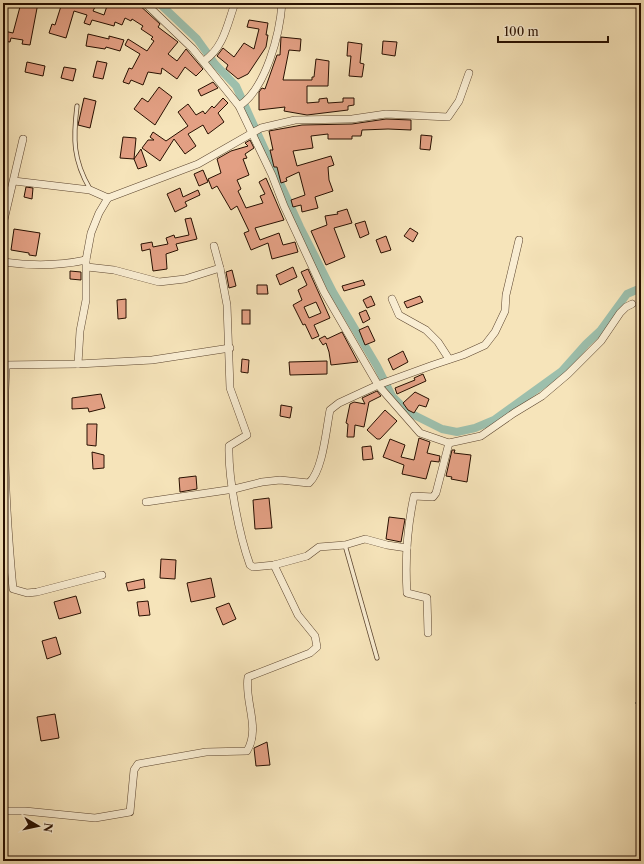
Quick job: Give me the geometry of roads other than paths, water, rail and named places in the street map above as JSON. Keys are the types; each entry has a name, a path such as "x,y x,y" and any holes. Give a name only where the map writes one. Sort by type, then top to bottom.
{"street":[{"path":"145,3 205,61 243,103 256,130 324,292 380,385 420,433 449,443 481,436 542,396 585,358 600,341 620,313 632,304"},
{"path":"205,61 212,55 225,34 235,3"},
{"path":"243,103 258,88 270,61 282,3"},
{"path":"78,364 80,330 86,300 86,263 91,233 99,213 108,198 198,164 256,130 295,120 352,119 386,114 409,114 444,118 448,116 459,101 469,73"},
{"path":"3,224 23,139"},
{"path":"14,181 90,190 108,198"},
{"path":"146,502 234,489 262,482 274,481 309,483 318,468 323,453 330,410 339,403 391,380 463,355 485,345 495,332 505,311 506,295 519,240"},
{"path":"214,246 227,305 230,348 230,388 247,435 229,446 229,459 250,565 253,567 274,565 308,556 319,547 345,545 365,539 387,546 407,548"},
{"path":"3,262 27,266 86,263 159,282 186,279 220,268"},
{"path":"392,299 399,316 426,330 438,342 449,359"},
{"path":"102,575 37,592 27,593 13,589 6,544 5,365 78,364 152,360 230,348"},
{"path":"428,633 427,598 407,593 405,578 408,526 414,496 432,497 436,493 449,443"},
{"path":"3,811 25,811 95,818 130,812 134,770 138,764 206,752 247,751 251,744 252,714 246,686 248,677 310,653 317,647 315,636 298,615 274,565"}],"lane":[{"path":"77,106 73,137 83,177 90,190"},
{"path":"345,545 377,658"}],"waterway":[{"path":"159,3 197,39 215,64 236,86 300,227 333,292 377,366 392,396 408,412 442,429 457,432 475,428 494,420 562,371 600,331 627,294 641,288"},
{"path":"636,703 641,704"}]}
